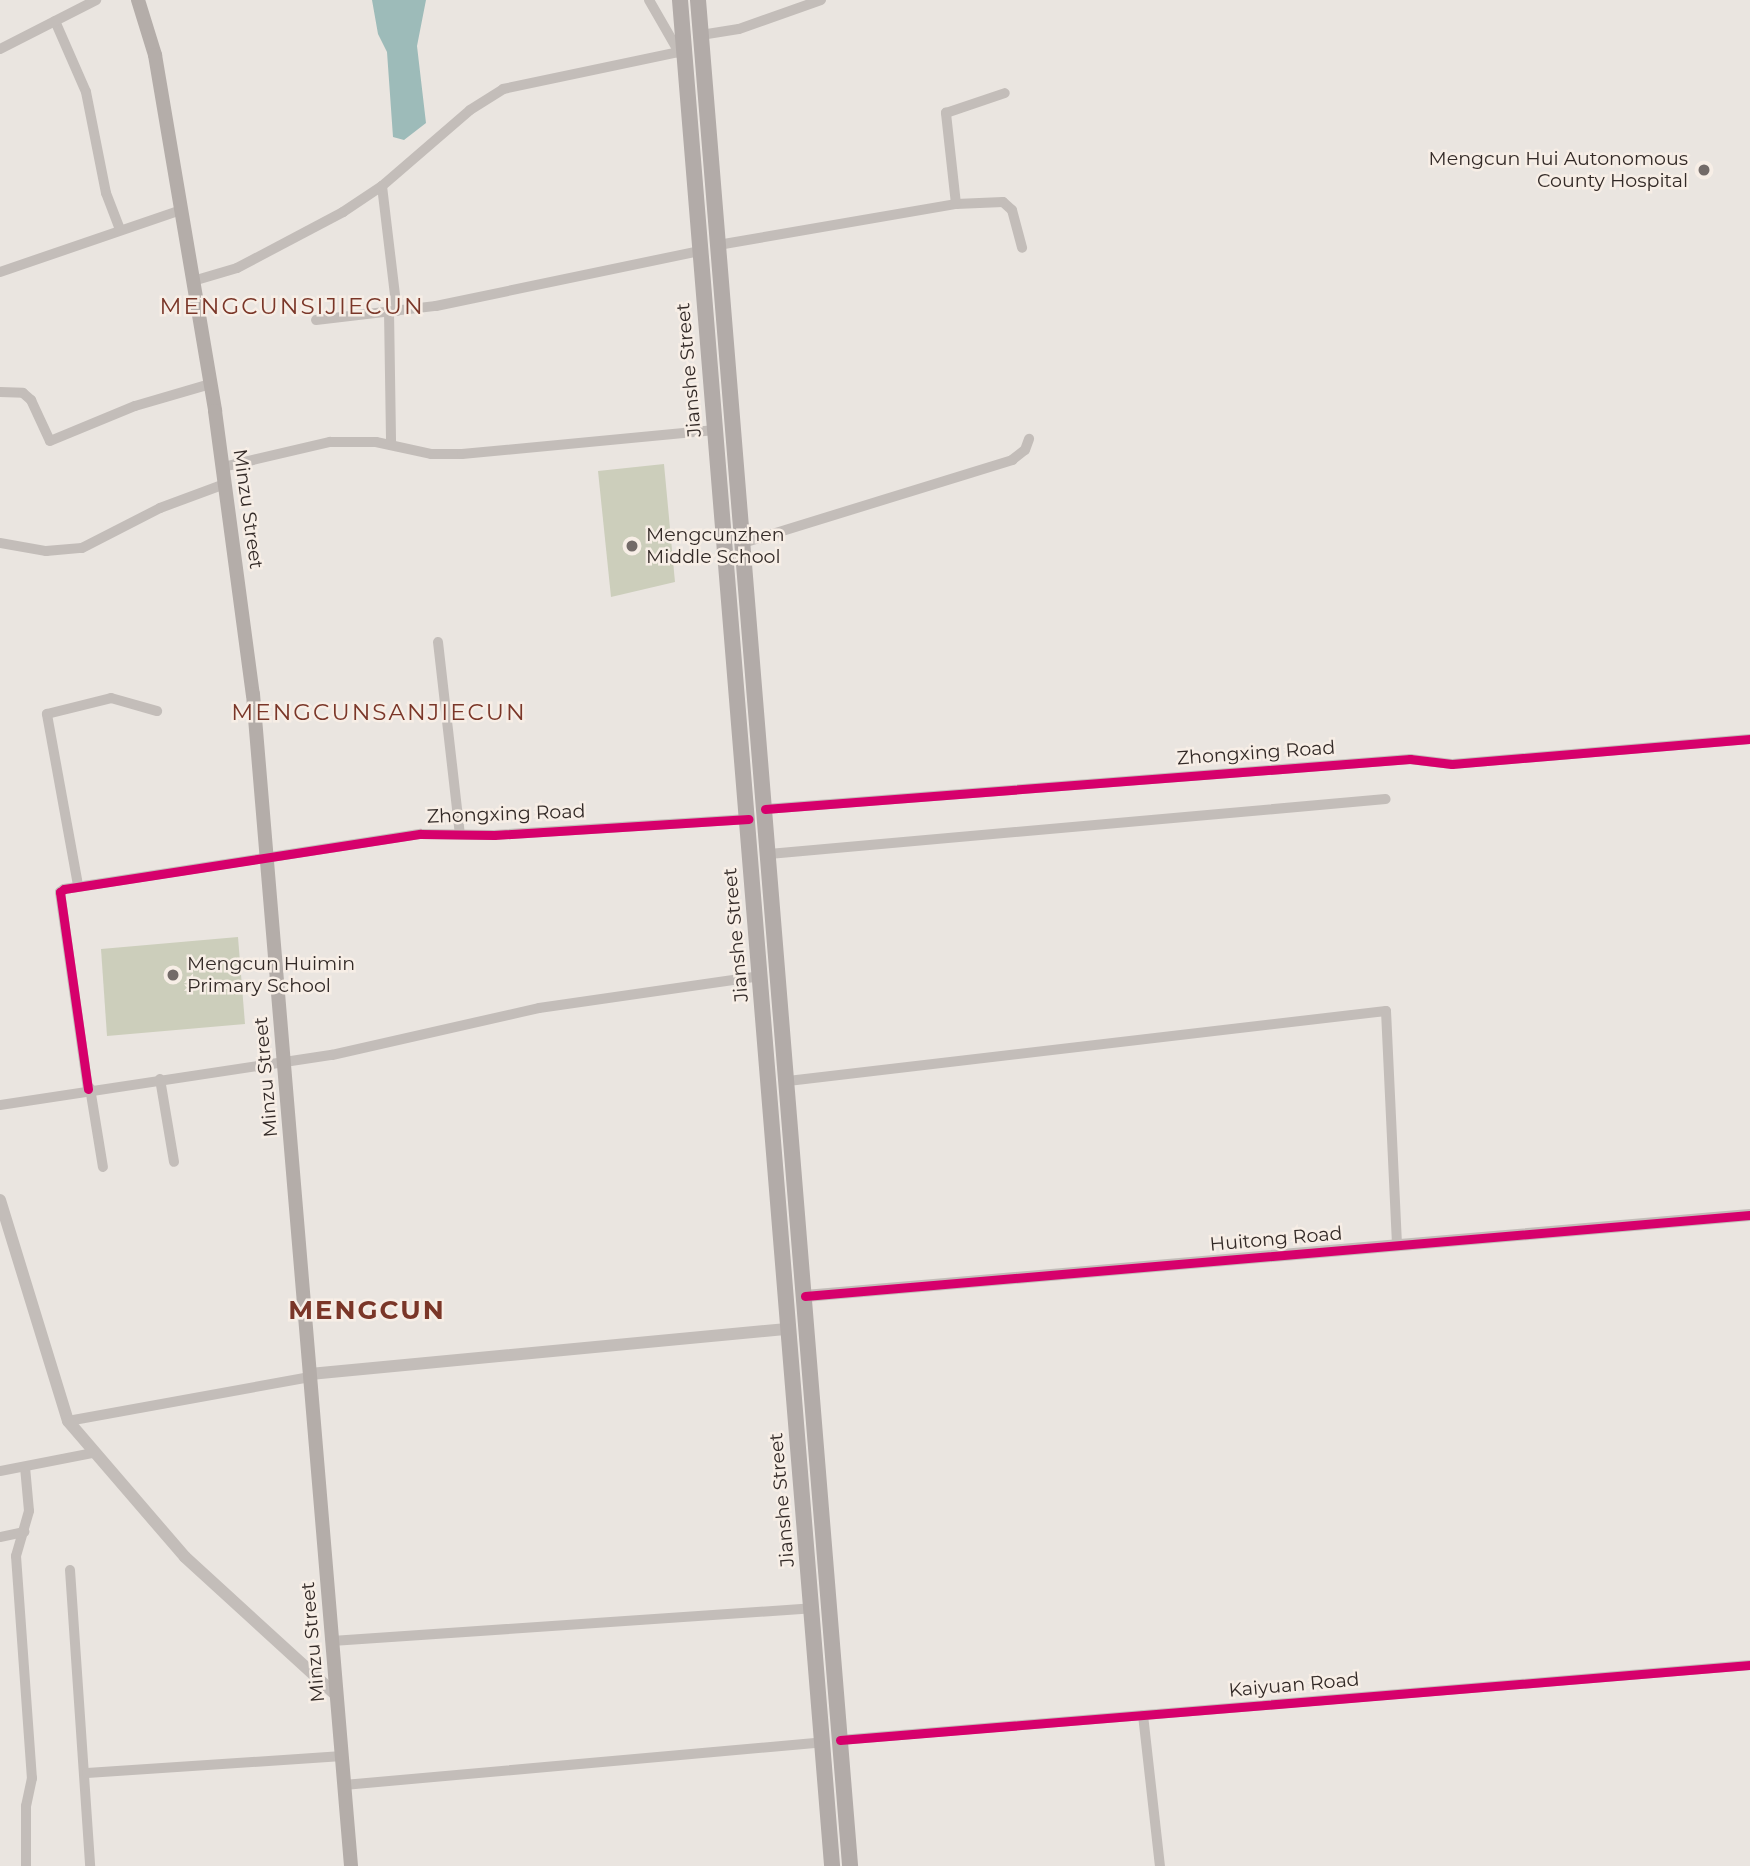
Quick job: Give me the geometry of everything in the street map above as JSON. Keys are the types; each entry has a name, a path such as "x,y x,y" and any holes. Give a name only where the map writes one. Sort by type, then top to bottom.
{"main road":[{"name":"Minzu Street","path":"138,0 155,55 193,281 223,467 253,694 351,1866"},
{"name":"Jianshe Street","path":"680,0 681,57 748,819 832,1866"},
{"name":"Jianshe Street","path":"698,0 850,1866"}],"street":[{"path":"0,49 96,0"},
{"path":"193,281 264,255 382,186 470,110 503,89 681,57 649,0"},
{"path":"701,35 740,29 821,0"},
{"path":"55,21 86,92 106,193 120,229"},
{"path":"956,204 946,113 1004,93"},
{"path":"382,186 393,311 391,445"},
{"path":"718,245 956,204 1003,202 1012,210 1022,248"},
{"path":"0,272 181,210"},
{"path":"316,320 393,311 700,251"},
{"path":"0,392 23,393 31,400 50,441 135,406 210,384"},
{"path":"223,467 320,443 391,445 431,454 463,454 715,430"},
{"path":"743,543 1012,460 1025,450 1029,439"},
{"path":"0,543 46,551 82,548 160,508 225,484"},
{"path":"438,642 460,834"},
{"path":"103,1167 60,892 78,886 47,714 111,698 157,711"},
{"name":"Zhongxing Road","path":"765,809 1410,759 1452,764 1750,739"},
{"path":"769,854 1386,799"},
{"name":"Zhongxing Road","path":"78,886 267,859 402,836 748,819"},
{"path":"0,1105 89,1089 285,1061 539,1008 761,976"},
{"path":"788,1081 1386,1011 1397,1246"},
{"path":"160,1079 174,1162"},
{"path":"0,1200 68,1421 185,1557 336,1695"},
{"name":"Huitong Road","path":"805,1296 1750,1215"},
{"path":"68,1421 310,1375 790,1329"},
{"path":"0,1471 93,1453"},
{"path":"24,1467 29,1511 16,1556 32,1766 26,1806 26,1866"},
{"path":"0,1537 24,1532"},
{"path":"70,1570 87,1773 90,1866"},
{"path":"332,1641 812,1608"},
{"name":"Kaiyuan Road","path":"841,1740 1750,1665"},
{"path":"1143,1715 1160,1866"},
{"path":"344,1786 823,1742"},
{"path":"87,1773 342,1756"}],"green space":[{"path":"664,464 675,582 611,597 598,471"},
{"path":"238,937 245,1024 107,1036 101,949"}],"water":[{"path":"372,0 426,0 417,46 426,123 404,140 393,137 387,52 378,34"}],"cycle path":[{"path":"765,809 1410,759 1452,764 1750,739"},
{"path":"88,1089 60,892 64,889 421,834 494,835 748,819"},
{"path":"805,1296 1750,1215"},
{"path":"840,1740 1750,1665"}],"place":[{"name":"Mengcun Hui Autonomous County Hospital","path":"1704,170"},
{"name":"Mengcunzhen Middle School","path":"632,546"},
{"name":"Mengcun Huimin Primary School","path":"173,975"}],"district":[{"name":"MENGCUNSIJIECUN","path":"292,306"},
{"name":"MENGCUNSANJIECUN","path":"379,712"},
{"name":"MENGCUN","path":"367,1311"}]}
